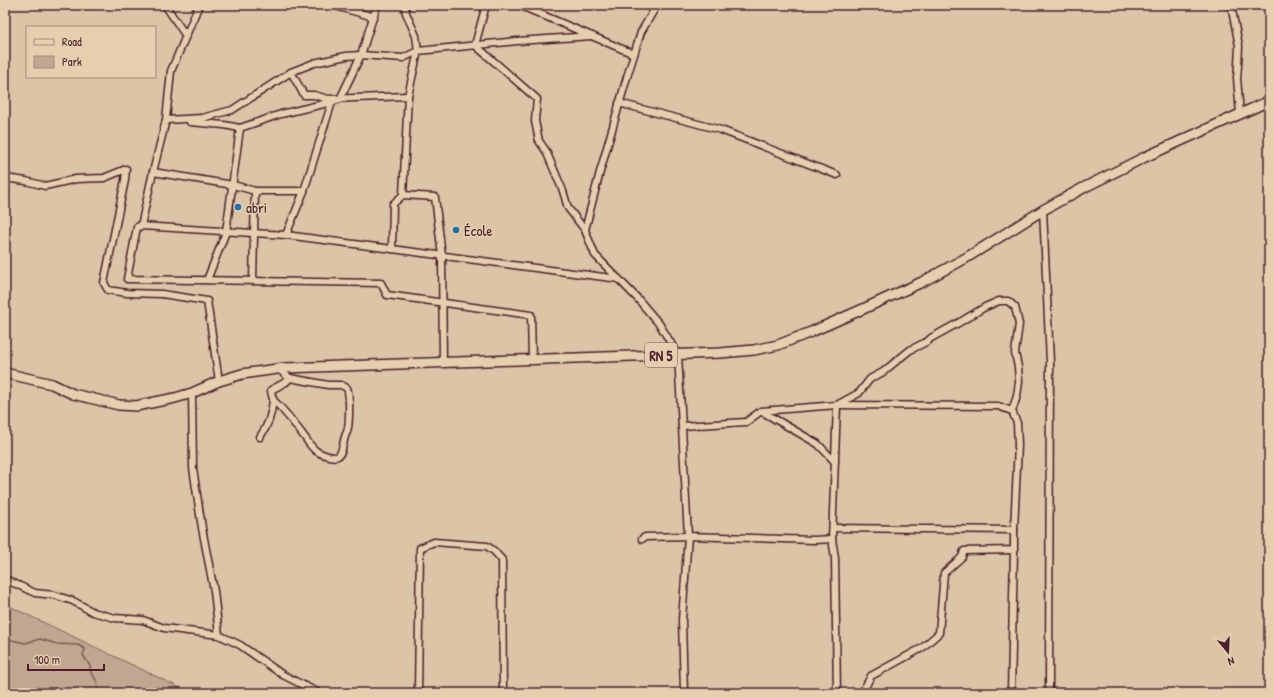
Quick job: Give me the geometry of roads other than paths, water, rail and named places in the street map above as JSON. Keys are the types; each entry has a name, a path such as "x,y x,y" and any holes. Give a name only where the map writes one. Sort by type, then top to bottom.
{"main road":[{"name":"RN 5","path":"5,373 52,384 73,394 119,405 136,406 192,393 219,381 248,372 278,369 720,353 754,350 778,345 811,332 922,282 972,254 1043,210 1085,187 1129,165 1269,101"}],"street":[{"path":"165,5 186,36"},
{"path":"141,226 152,172 166,120 170,71 199,5"},
{"path":"332,5 374,17"},
{"path":"166,120 224,125 240,128 281,114 340,99 361,56 377,5"},
{"path":"392,249 393,204 403,194 408,96 418,51 416,36 406,13 405,5"},
{"path":"475,45 486,5"},
{"path":"519,5 634,54"},
{"path":"585,230 619,103 641,32 657,5"},
{"path":"1231,5 1239,46 1236,78 1240,114"},
{"path":"166,120 202,118 232,110 291,72 314,63 346,56 403,58 418,51 517,41 592,36"},
{"path":"475,45 537,99 535,121 539,141 546,151 563,191 568,208 585,230 595,255 638,299 660,325 678,354 688,536 682,620 684,693"},
{"path":"291,72 304,95 314,95 328,99 408,96"},
{"path":"286,235 304,191 332,102"},
{"path":"619,103 721,130 837,175"},
{"path":"207,280 226,232 240,128"},
{"path":"5,178 45,186 76,179 104,178 126,169 104,283 108,290 127,293 162,294 207,301 219,381"},
{"path":"152,172 233,185 255,191 304,191"},
{"path":"253,281 255,191"},
{"path":"403,194 434,197 442,256 443,363"},
{"path":"1043,210 1050,362 1049,693"},
{"path":"532,360 531,315 387,295 381,283 127,279 137,227 141,226 286,235 618,279"},
{"path":"837,405 859,393 870,379 879,375 910,350 928,342 931,338 985,307 1004,301 1008,301 1015,307 1019,324 1015,353 1019,382 1017,396 1012,410 1017,423 1018,445 1014,530 1011,693"},
{"path":"272,400 292,421 314,449 322,454 334,457 340,455 344,438 347,433 348,424 349,398 347,388 342,385 328,385 290,378 278,369"},
{"path":"260,437 271,414 271,390 286,382 290,378"},
{"path":"192,393 193,468 202,528 214,590 219,635"},
{"path":"682,426 746,422 761,411 837,405 998,406 1012,410"},
{"path":"836,693 835,558 832,539 837,405"},
{"path":"761,411 818,444 835,462"},
{"path":"833,528 1014,530"},
{"path":"642,539 645,537 688,536 815,540 832,539"},
{"path":"418,693 420,548 434,542 487,546 502,560 503,693"},
{"path":"862,693 871,676 922,648 940,633 944,573 962,557 964,551 1014,550"},
{"path":"5,579 36,593 54,595 93,612 115,618 143,620 164,628 219,635 240,645 283,676 319,693"}],"waterway":[{"path":"5,640 7,639 25,643 40,639 57,644 78,645 85,649 83,655 90,666 91,673 97,681 98,691 100,693"},
{"path":"113,693 116,690 124,693"}],"place":[{"name":"abri","path":"238,207"},
{"name":"École","path":"456,230"}]}
